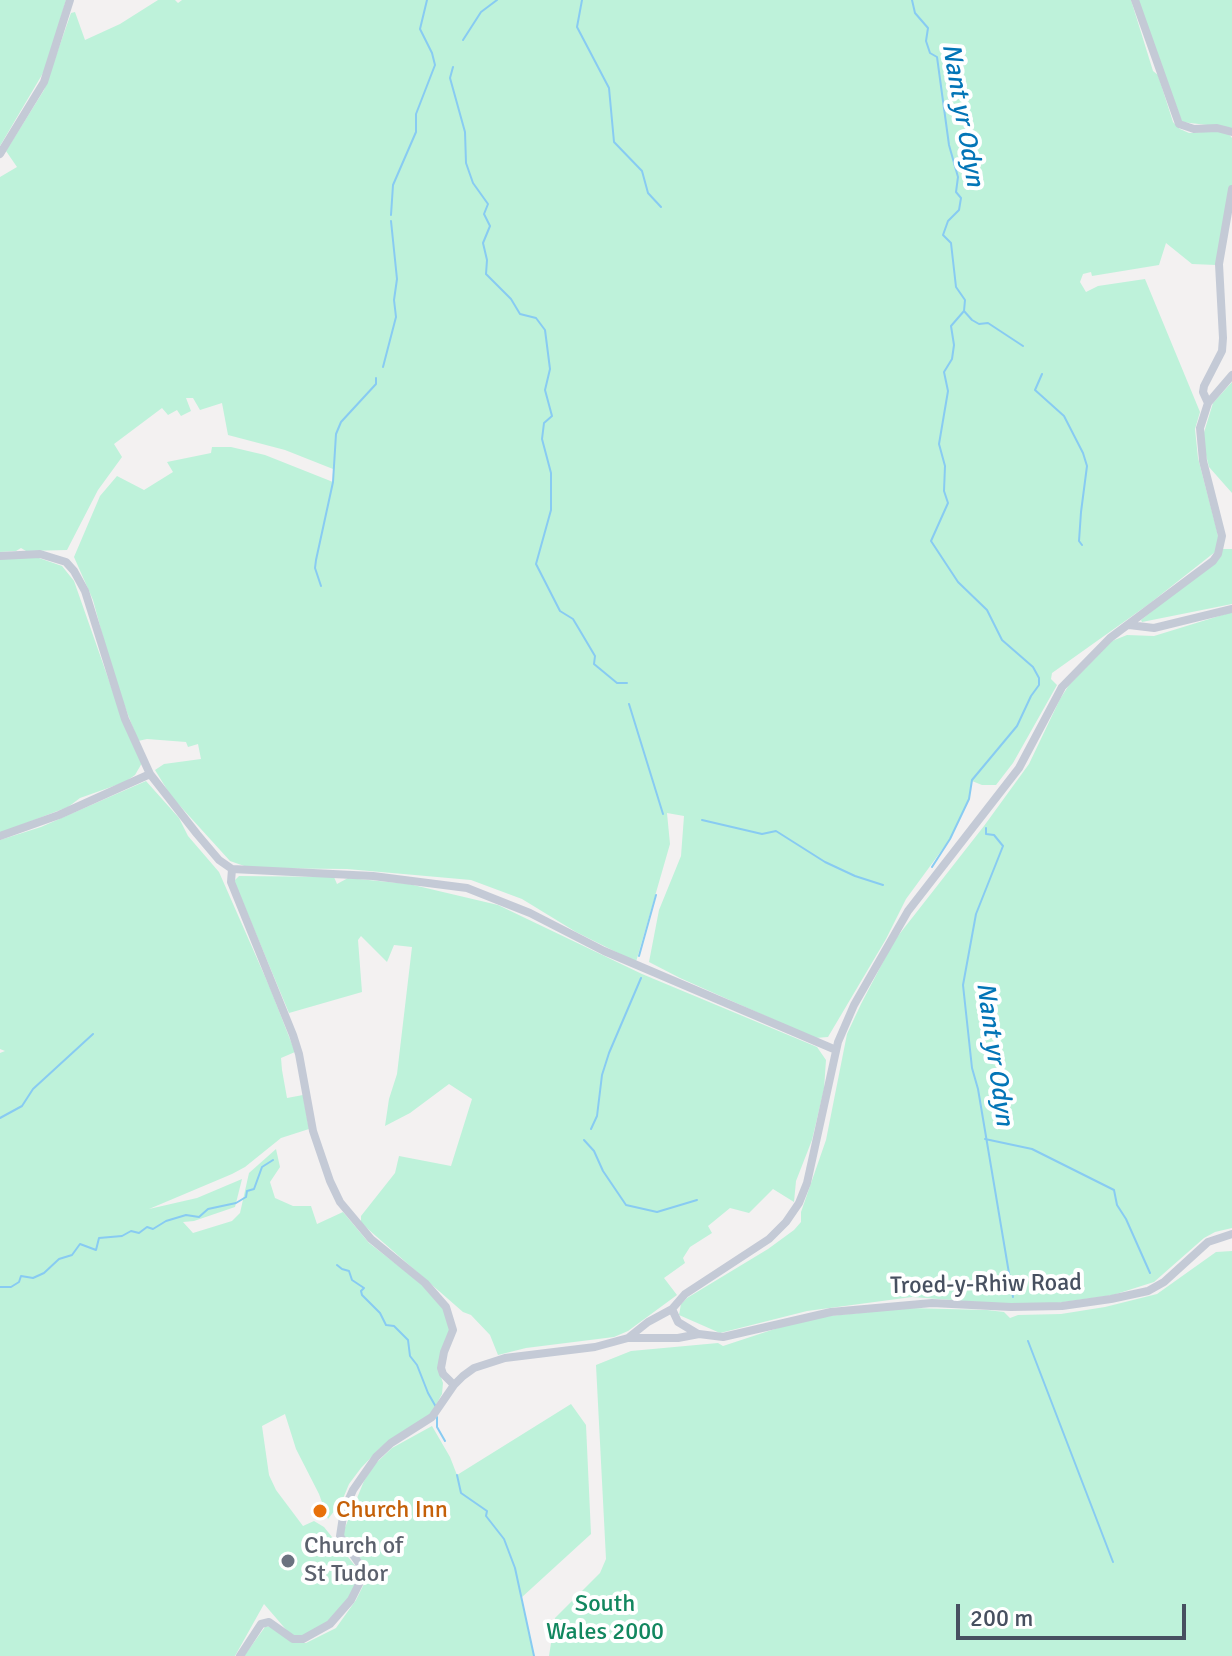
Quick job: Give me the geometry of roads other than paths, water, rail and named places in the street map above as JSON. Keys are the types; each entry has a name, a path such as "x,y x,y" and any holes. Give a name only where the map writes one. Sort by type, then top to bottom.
{"street":[{"path":"0,154 44,82 70,0"},
{"path":"1135,0 1179,124 1194,129 1217,128 1232,132"},
{"path":"1232,189 1219,264 1222,351 1204,386 1208,403 1232,375"},
{"name":"Troed-y-Rhiw Road","path":"628,1338 672,1309 685,1294 769,1239 786,1222 799,1203 809,1173 836,1050 854,1005 908,911 1019,768 1062,687 1094,652 1213,561 1221,547 1222,536 1200,445 1200,428 1208,403"},
{"path":"0,556 40,554 66,562 74,571 85,591 125,719 150,774 219,860 232,869 373,876 467,888 530,913 604,951 836,1050"},
{"path":"1129,625 1154,628 1232,609"},
{"path":"0,836 59,815 150,774"},
{"path":"232,869 231,882 296,1044 313,1131 330,1181 340,1202 371,1239 425,1283 446,1307 453,1330 441,1368 454,1385"},
{"name":"Troed-y-Rhiw Road","path":"240,1656 261,1624 269,1622 293,1639 303,1639 330,1624 351,1600 365,1572 340,1536 344,1510 353,1490 376,1457 391,1443 432,1417 454,1385 474,1368 505,1358 595,1347 628,1338 678,1338 699,1334 723,1337 831,1312 932,1303 1062,1306 1111,1299 1148,1291 1164,1282 1208,1242 1232,1234"},
{"path":"672,1309 678,1322 699,1334"}],"waterway":[{"path":"391,215 393,185 416,132 416,114 435,65 420,29 427,0"},
{"path":"463,40 481,12 497,0"},
{"path":"582,0 577,27 609,88 614,142 642,171 648,193 661,207"},
{"name":"Nant yr Odyn","path":"912,0 915,13 928,28 926,41 930,53 937,57 949,145 958,177 956,192 961,198 959,210 948,221 943,235 951,243 956,287 965,300 964,311 951,326 954,345 952,359 944,372 948,391 939,444 945,466 944,491 948,503 931,541 958,582 987,610 1002,640 1033,667 1039,678 1039,685 1017,726 972,780 969,799 950,839 932,867"},
{"path":"453,67 450,78 465,132 466,163 473,183 488,204 484,214 490,226 483,243 486,274 511,299 520,314 536,318 545,330 550,369 545,390 552,416 544,423 542,439 551,473 551,510 536,564 560,611 573,619 595,656 594,664 617,683 627,683"},
{"path":"383,367 396,317 394,300 397,279 391,221"},
{"path":"964,311 972,320 979,324 988,323 1023,346"},
{"path":"1042,374 1035,390 1064,416 1087,466 1079,541 1082,545"},
{"path":"321,586 315,568 333,482 336,434 341,422 376,384 376,378"},
{"path":"629,704 663,814"},
{"path":"702,820 762,834 776,831 825,862 883,885"},
{"name":"Nant yr Odyn","path":"986,828 986,834 994,835 1003,846 976,914 963,985 972,1068 1013,1297"},
{"path":"639,956 656,895"},
{"path":"591,1129 597,1116 602,1075 609,1053 641,978"},
{"path":"0,1118 22,1106 33,1089 93,1034"},
{"path":"985,1139 1032,1149 1114,1190 1117,1205 1150,1273"},
{"path":"584,1140 594,1151 603,1171 626,1205 657,1212 697,1200"},
{"path":"0,1287 11,1287 19,1282 21,1276 33,1278 44,1273 59,1259 72,1255 80,1244 96,1250 99,1238 122,1236 131,1231 139,1233 166,1221 186,1215 199,1217 208,1209 236,1203 246,1197 247,1191 254,1189 262,1167 273,1160"},
{"path":"337,1265 349,1271 352,1280 364,1288 362,1295 380,1313 386,1325 394,1326 408,1340 410,1356 436,1407"},
{"name":"Nant yr Odyn","path":"1028,1341 1113,1562"},
{"path":"437,1417 437,1427 445,1441"},
{"path":"457,1475 461,1493 487,1511 486,1516 504,1539 515,1568 534,1656"}],"place":[{"name":"Church Inn","path":"320,1511"},
{"name":"Church of St Tudor","path":"288,1561"}],"park label":[{"name":"South Wales 2000","path":"605,1619"}]}
